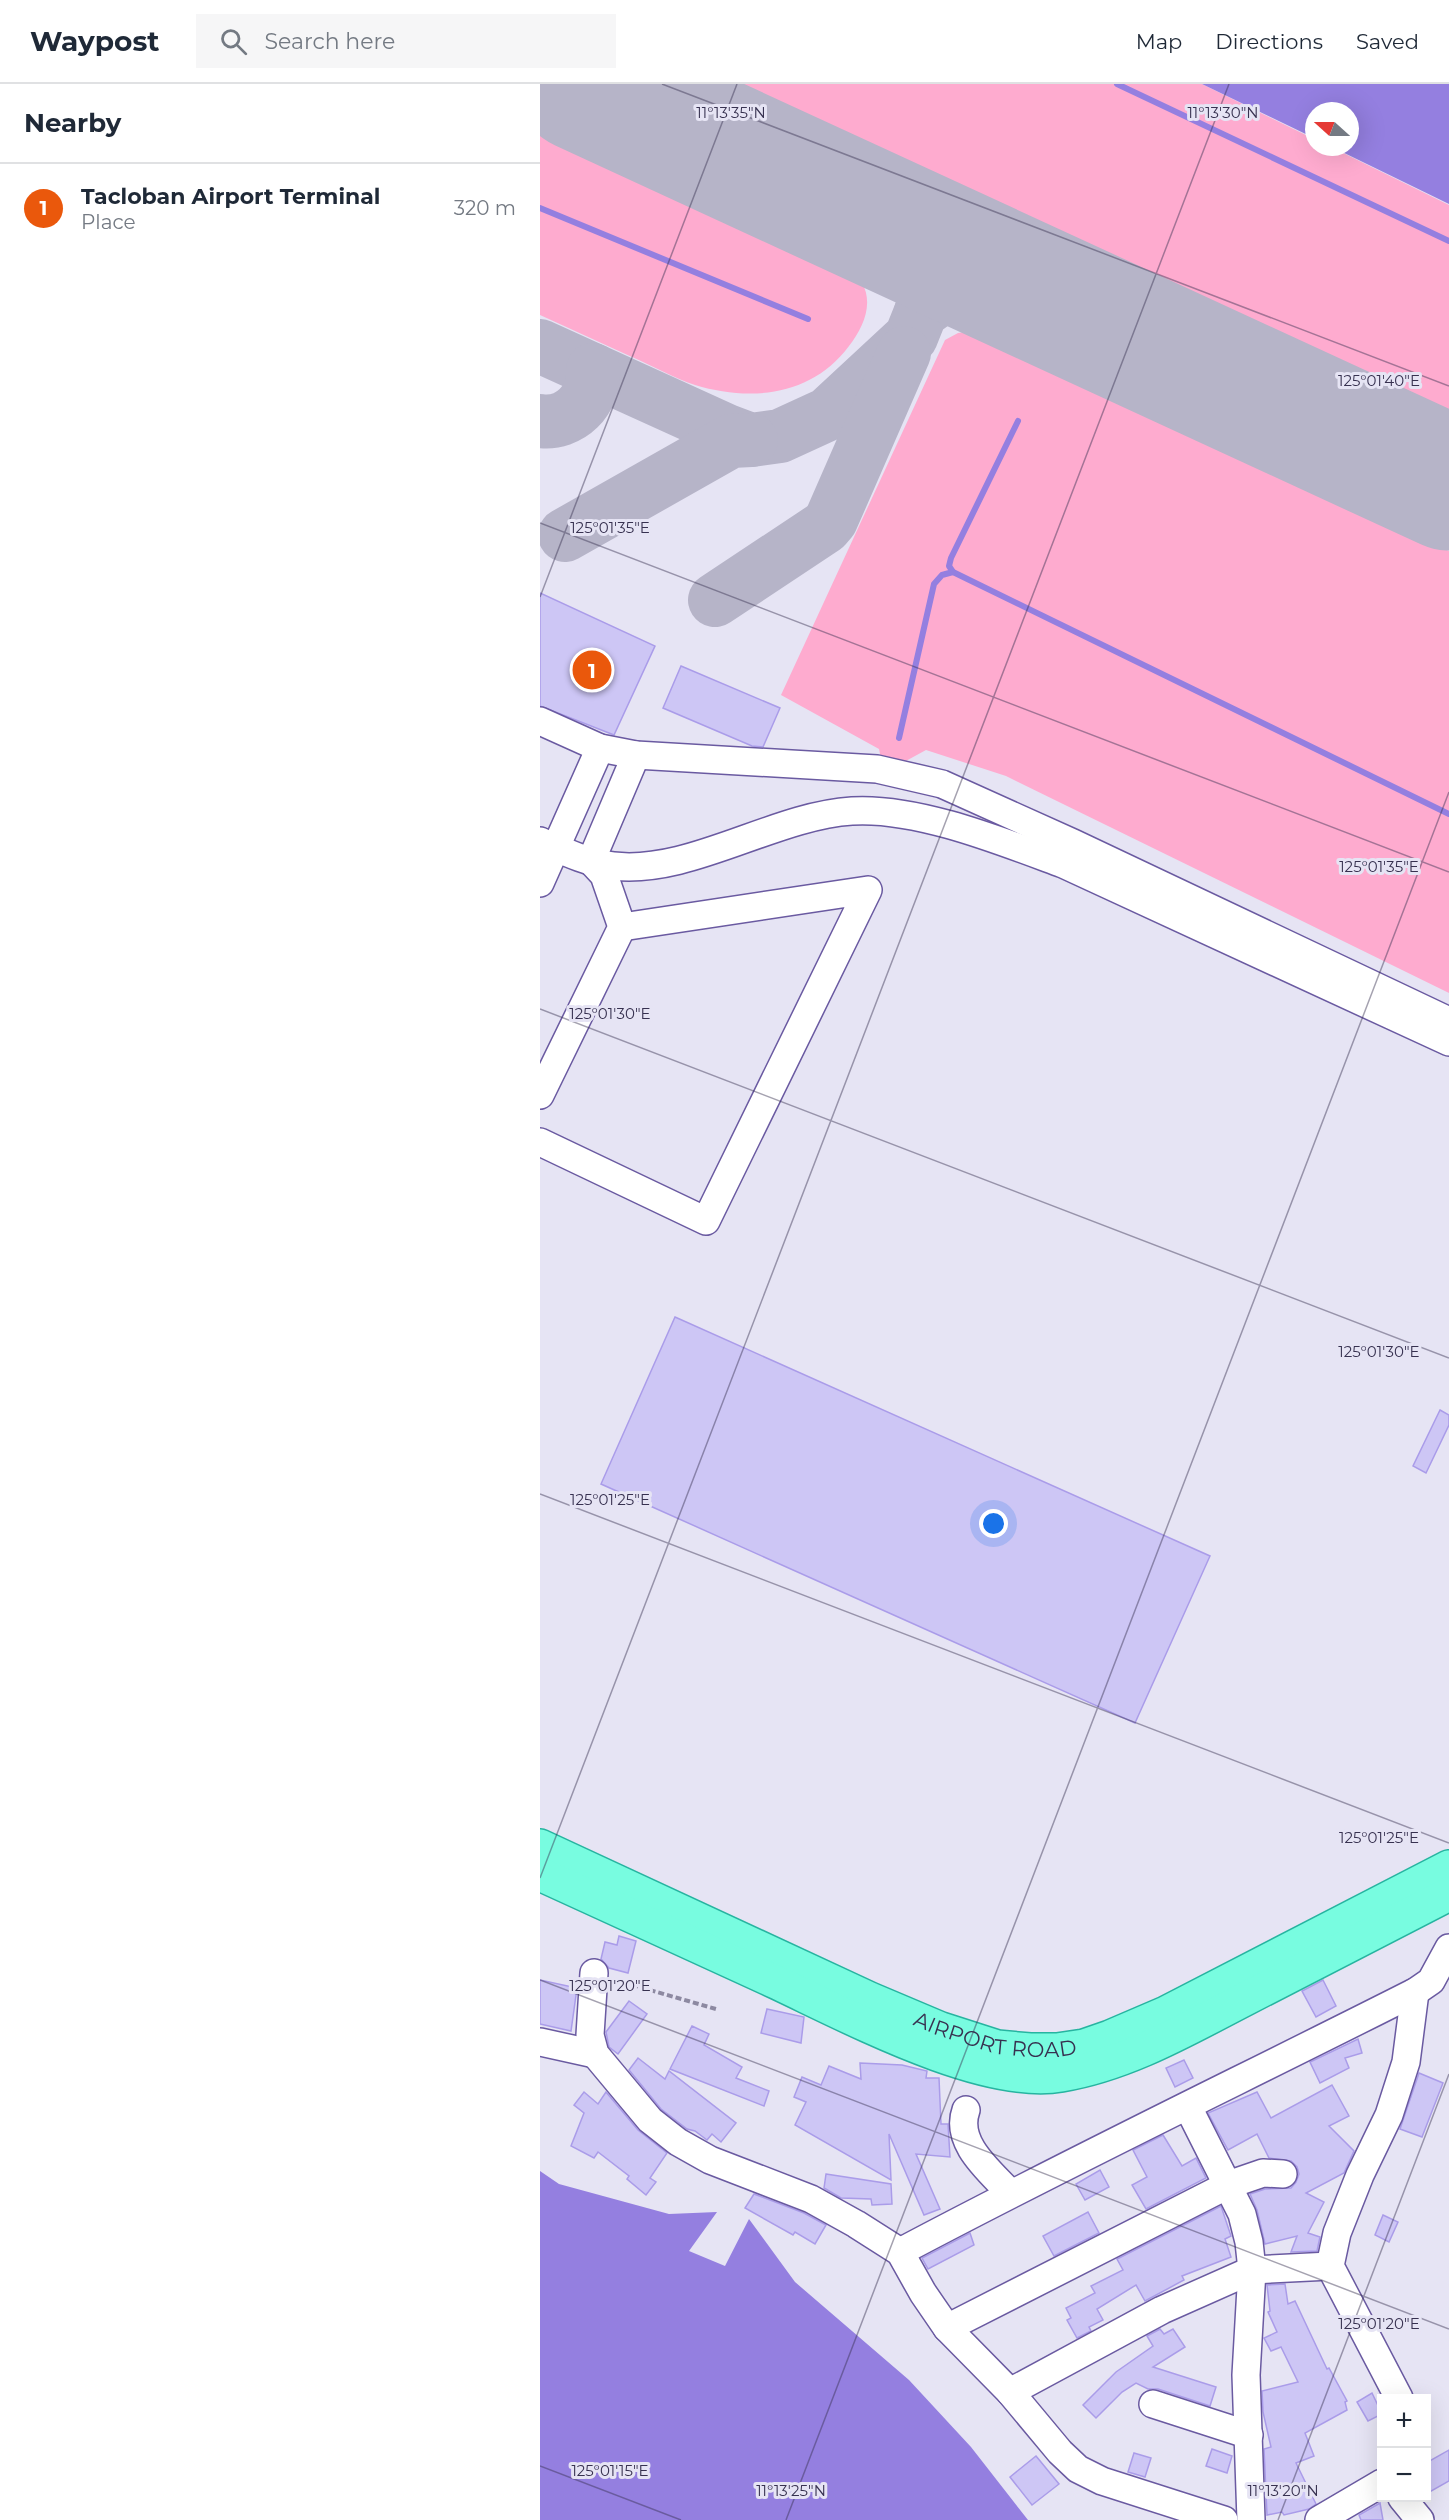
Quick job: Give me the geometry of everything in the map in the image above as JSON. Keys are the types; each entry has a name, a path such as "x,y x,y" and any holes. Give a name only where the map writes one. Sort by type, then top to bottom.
{"main road":[{"name":"AIRPORT ROAD","path":"540,1846 870,1999 941,2029 997,2047 1030,2050 1057,2050 1084,2046 1110,2037 1449,1894"},
{"name":"AIRPORT ROAD","path":"540,1874 900,2038 988,2071 1026,2077 1059,2075 1091,2069 1175,2035 1449,1867"}],"street":[{"path":"540,721 600,748 636,755 877,769 942,784 1068,853 1449,1042"},
{"path":"540,883 548,845 600,748"},
{"path":"591,861 636,755"},
{"path":"871,811 877,769"},
{"path":"548,845 591,861 633,867 654,865 738,842 820,815 871,811 919,818 1068,853 1449,1021"},
{"path":"540,1095 622,927 603,875 591,861"},
{"path":"540,1142 706,1221 868,890 622,927"},
{"path":"900,2252 1011,2193 1188,2107 1415,1992 1431,1982 1449,1948"},
{"path":"594,1973 590,2035 595,2054 650,2120 678,2142 710,2160 811,2199 900,2252 923,2293 947,2328 1010,2392 1060,2452 1078,2469 1102,2481 1224,2520"},
{"path":"1397,2394 1330,2266 1337,2233 1360,2175 1389,2115 1406,2062 1415,1992"},
{"path":"540,2042 595,2054"},
{"path":"1188,2107 1242,2214 1249,2242 1252,2270 1246,2375 1251,2520"},
{"path":"966,2110 962,2121 967,2140 975,2154 1011,2193"},
{"path":"947,2328 1228,2185 1263,2173 1283,2174"},
{"path":"1010,2392 1162,2310 1252,2270 1330,2266"},
{"path":"1153,2404 1249,2435"},
{"path":"1319,2520 1377,2486"},
{"path":"1405,2502 1420,2520"}],"path":[{"path":"594,1973 716,2009"}],"shaded area":[{"path":"741,84 1202,84 1305,135 1305,156 1349,156 1449,205 1449,411"},
{"path":"1202,84 1449,84 1449,204 1350,156 1359,156 1359,102 1305,102 1305,134"},
{"path":"540,134 862,283 867,307 854,339 834,363 817,376 799,385 779,391 737,393 687,382 540,315"},
{"path":"983,329 1449,551 1449,993 1006,776 926,750 904,762 881,759 879,749 781,695 945,340 958,333"},
{"path":"540,2171 559,2184 669,2214 717,2212 689,2251 725,2266 749,2219 795,2282 909,2380 971,2447 1028,2520 540,2520"}],"building":[{"path":"540,593 655,646 614,735 540,706"},
{"path":"681,666 780,708 763,747 752,746 663,708"},
{"path":"675,1317 1210,1556 1135,1723 601,1484"},
{"path":"1440,1410 1449,1415 1449,1425 1426,1473 1413,1466"},
{"path":"619,1936 636,1941 628,1973 609,1968 601,1959 605,1942 617,1945"},
{"path":"540,1980 577,1988 571,2031 540,2024"},
{"path":"1323,1980 1336,2006 1316,2017 1302,1991"},
{"path":"629,2001 647,2014 618,2054 609,2047 606,2032"},
{"path":"767,2009 804,2017 801,2043 761,2033"},
{"path":"692,2026 709,2034 704,2045 742,2067 736,2078 769,2091 764,2106 670,2069"},
{"path":"1358,2039 1362,2053 1345,2058 1349,2068 1320,2083 1310,2062"},
{"path":"638,2058 665,2079 669,2071 736,2123 721,2142 712,2134 707,2140 695,2131 687,2129 661,2109 629,2070"},
{"path":"1184,2060 1193,2078 1175,2087 1166,2068"},
{"path":"860,2063 902,2065 927,2071 926,2078 939,2078 941,2124 948,2124 950,2157 916,2154 940,2209 924,2215 889,2134 891,2180 795,2125 806,2102 794,2097 802,2077 821,2085 829,2066 861,2079"},
{"path":"1419,2073 1443,2083 1422,2137 1400,2129"},
{"path":"1332,2085 1349,2116 1329,2126 1354,2151 1344,2173 1306,2193 1324,2202 1308,2233 1320,2237 1317,2251 1291,2252 1297,2236 1265,2244 1257,2210 1250,2194 1265,2189 1291,2188 1299,2174 1297,2167 1291,2161 1269,2158 1257,2134 1228,2150 1208,2113 1257,2092 1271,2118"},
{"path":"584,2092 598,2104 606,2092 638,2130 667,2153 650,2178 656,2182 646,2195 627,2179 629,2176 598,2152 594,2158 571,2146 584,2113 574,2105"},
{"path":"1163,2135 1182,2166 1196,2158 1206,2178 1146,2209 1132,2185 1147,2177 1133,2150"},
{"path":"1100,2170 1109,2187 1085,2200 1076,2184"},
{"path":"826,2174 891,2184 892,2204 872,2205 871,2199 841,2198 824,2188"},
{"path":"754,2194 804,2213 826,2225 815,2244 795,2232 793,2235 745,2208"},
{"path":"1221,2206 1231,2236 1225,2239 1231,2257 1182,2276 1184,2280 1145,2301 1136,2285 1097,2309 1103,2320 1089,2327 1091,2331 1077,2338 1067,2320 1071,2318 1066,2308 1095,2293 1091,2286 1123,2270 1117,2259"},
{"path":"1088,2212 1099,2233 1054,2256 1043,2236"},
{"path":"1383,2215 1398,2222 1389,2242 1375,2235"},
{"path":"970,2233 974,2245 928,2269 922,2258"},
{"path":"1285,2284 1288,2304 1295,2301 1327,2369 1329,2368 1347,2401 1345,2402 1347,2410 1305,2433 1314,2456 1296,2463 1316,2504 1309,2509 1284,2515 1282,2512 1267,2515 1264,2449 1271,2447 1263,2412 1262,2391 1298,2382 1281,2347 1271,2351 1264,2338 1277,2332 1268,2312 1270,2311 1267,2285"},
{"path":"1160,2329 1164,2334 1173,2329 1185,2347 1153,2367 1216,2387 1210,2406 1158,2389 1148,2389 1136,2383 1122,2392 1096,2418 1083,2405 1116,2372 1153,2346 1147,2336"},
{"path":"1372,2393 1377,2404 1377,2416 1368,2421 1357,2402"},
{"path":"1212,2449 1232,2456 1227,2473 1206,2466"},
{"path":"1449,2450 1449,2481 1431,2491 1431,2460"},
{"path":"1134,2453 1151,2458 1145,2477 1128,2472"},
{"path":"1036,2456 1059,2484 1032,2505 1010,2477"},
{"path":"1380,2503 1383,2520 1361,2520 1359,2515"}],"waterway":[{"path":"1117,84 1449,241"},
{"path":"540,208 808,319"},
{"path":"1018,421 951,558 949,566 953,572 1449,814"},
{"path":"899,738 934,584 942,575 953,572"}],"taxiway":[{"path":"916,237 929,255 933,273 930,291 921,312"},
{"path":"540,346 751,440 780,436 828,414 911,337 921,312 973,275 987,274 1026,288"},
{"path":"715,600 825,527 831,520 904,353"},
{"path":"540,421 561,419 578,408 590,391 593,370"},
{"path":"565,535 731,441 751,440"}],"runway":[{"path":"583,84 1449,483"}],"place":[{"name":"Tacloban Airport Terminal","path":"592,670"}]}
